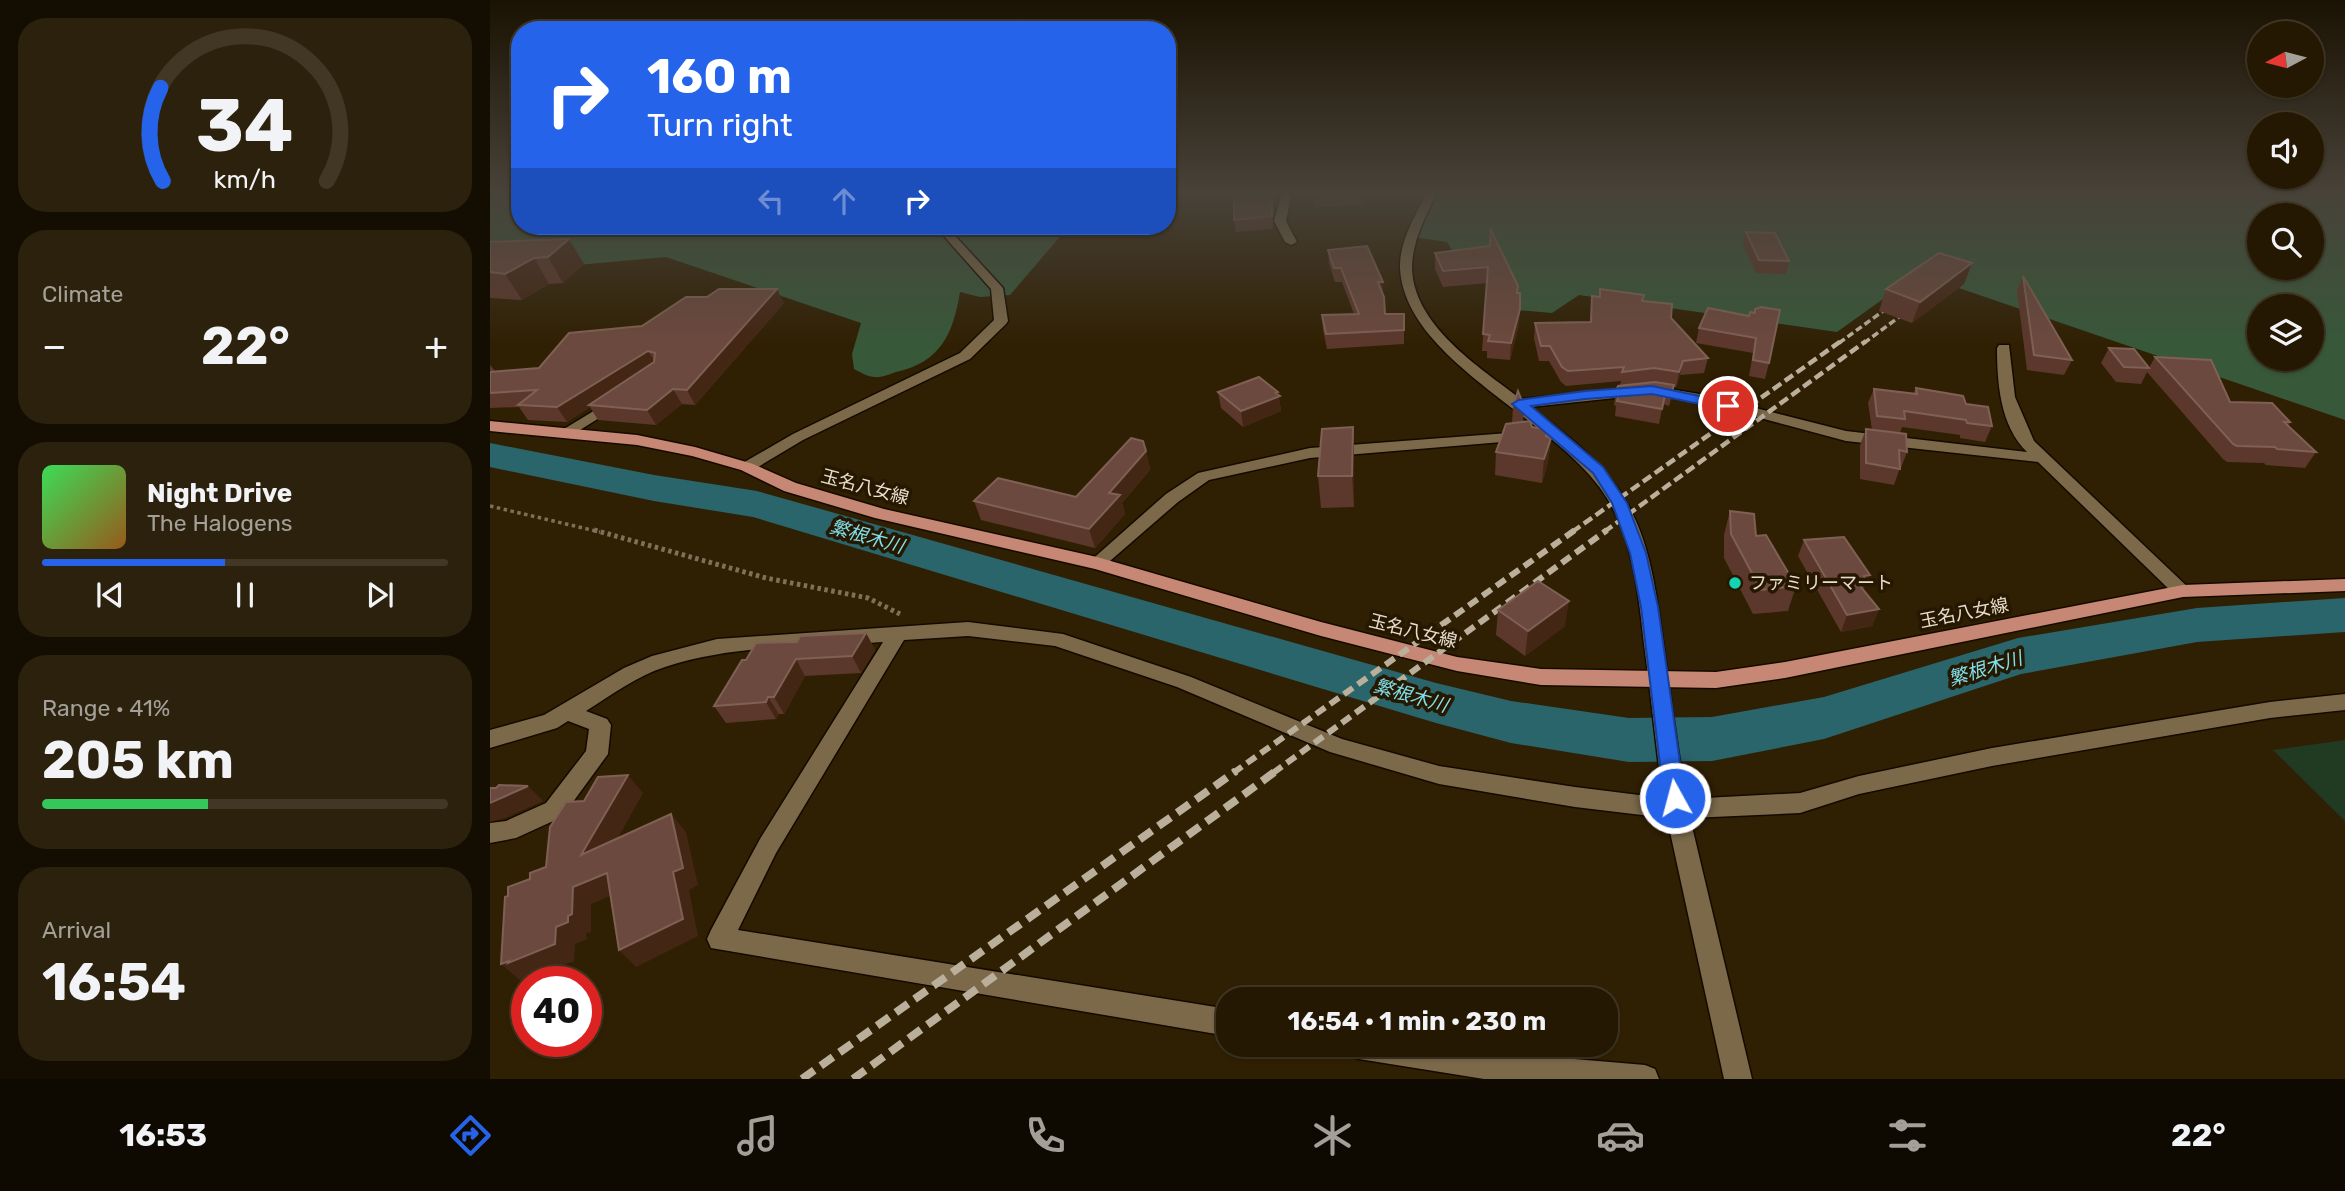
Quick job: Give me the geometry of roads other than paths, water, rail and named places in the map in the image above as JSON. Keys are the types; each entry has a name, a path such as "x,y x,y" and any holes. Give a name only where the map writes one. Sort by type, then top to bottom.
{"main road":[{"name":"玉名八女線","path":"490,426 636,440 747,467 790,487 881,514 1097,563 1321,629 1457,664 1541,677 1716,680 1785,670 2183,591 2345,585"}],"street":[{"path":"747,467 798,437 965,356 1001,321 997,288 956,243"},
{"path":"1411,243 1406,270 1409,291 1423,319 1454,353 1557,433 1598,471 1620,503 1638,553 1664,707 1676,804 1738,1079"},
{"path":"2004,348 2004,389 2010,412 2027,443 2183,591"},
{"path":"1519,404 1652,390 1705,399 1846,436 2042,458"},
{"path":"568,432 625,394"},
{"path":"1097,563 1172,498 1203,476 1310,453 1504,440 1557,433"},
{"path":"490,739 550,722 631,673 659,661 717,646 968,629 1056,639 1184,682 1338,746 1438,775 1575,797 1676,804 1800,803 1859,785 1992,757 2270,710 2345,702"},
{"path":"897,635 768,846 720,939 1216,1021"},
{"path":"490,833 508,831 554,810 597,754 600,724 567,712"},
{"path":"1434,1057 1490,1066 1645,1079"}],"waterway":[{"name":"繁根木川","path":"490,455 654,488 757,504 1436,703 1511,722 1629,740 1712,739 1824,718 2018,656 2197,625 2345,615"}],"railway":[{"path":"1839,343 1897,301"},
{"path":"1864,343 1914,306"},
{"path":"1572,532 1841,341"},
{"path":"1604,532 1866,341"},
{"path":"1233,773 1575,530"},
{"path":"1273,773 1607,530"},
{"path":"802,1079 1236,771"},
{"path":"853,1079 1276,771"}],"place":[{"name":"ファミリーマート","path":"1735,583"}]}
